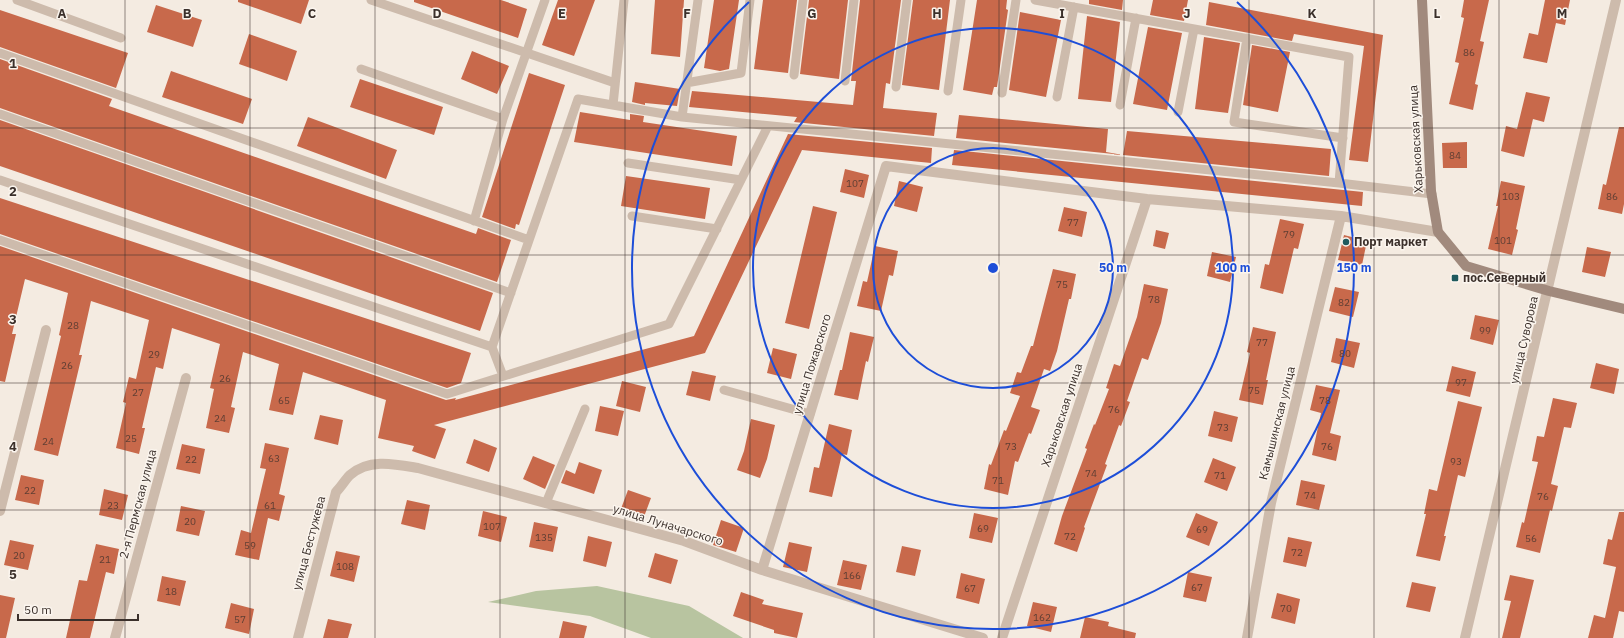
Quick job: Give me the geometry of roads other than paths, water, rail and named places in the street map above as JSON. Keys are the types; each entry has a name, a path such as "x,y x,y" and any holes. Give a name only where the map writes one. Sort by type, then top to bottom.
{"street":[{"name":"Харьковская улица","path":"1422,0 1432,194 1438,232"},
{"name":"улица Суворова","path":"1465,638 1549,291 1616,0"},
{"name":"улица Пожарского","path":"762,570 886,166 1147,199"},
{"name":"Харьковская улица","path":"1002,638 1147,199"},
{"path":"1147,199 1341,216 1438,232 1466,266 1549,291 1624,309"},
{"name":"Камышинская улица","path":"1247,638 1271,503 1341,216"},
{"path":"0,511 46,330"},
{"name":"2-я Пермская улица","path":"115,638 186,378"},
{"name":"улица Луначарского","path":"364,467 384,463 418,468 684,541 762,570 983,638"},
{"name":"улица Бестужева","path":"298,638 336,492 350,474 364,467"}],"lane":[{"path":"17,0 121,38"},
{"path":"370,0 615,84"},
{"path":"474,221 503,119 545,0"},
{"path":"613,105 624,0"},
{"path":"682,117 698,0"},
{"path":"686,83 742,73 750,0"},
{"path":"794,74 803,0"},
{"path":"845,81 854,0"},
{"path":"896,87 907,0"},
{"path":"948,91 961,0"},
{"path":"1002,93 1016,0"},
{"path":"1035,0 1349,57 1340,184"},
{"path":"1057,97 1074,7"},
{"path":"1120,105 1136,18"},
{"path":"1178,112 1194,29"},
{"path":"1247,38 1234,122 1343,138"},
{"path":"0,53 529,240"},
{"path":"361,69 503,119"},
{"path":"503,376 492,347 578,99 682,117 1432,194"},
{"path":"0,114 511,292"},
{"path":"0,240 447,394 669,324 768,126"},
{"path":"628,164 741,180"},
{"path":"0,180 492,347"},
{"path":"632,216 716,229"},
{"path":"724,390 810,414"},
{"path":"546,503 585,409"}],"place":[{"name":"Порт маркет","path":"1346,242"},
{"name":"пос.Северный","path":"1455,278"}]}
